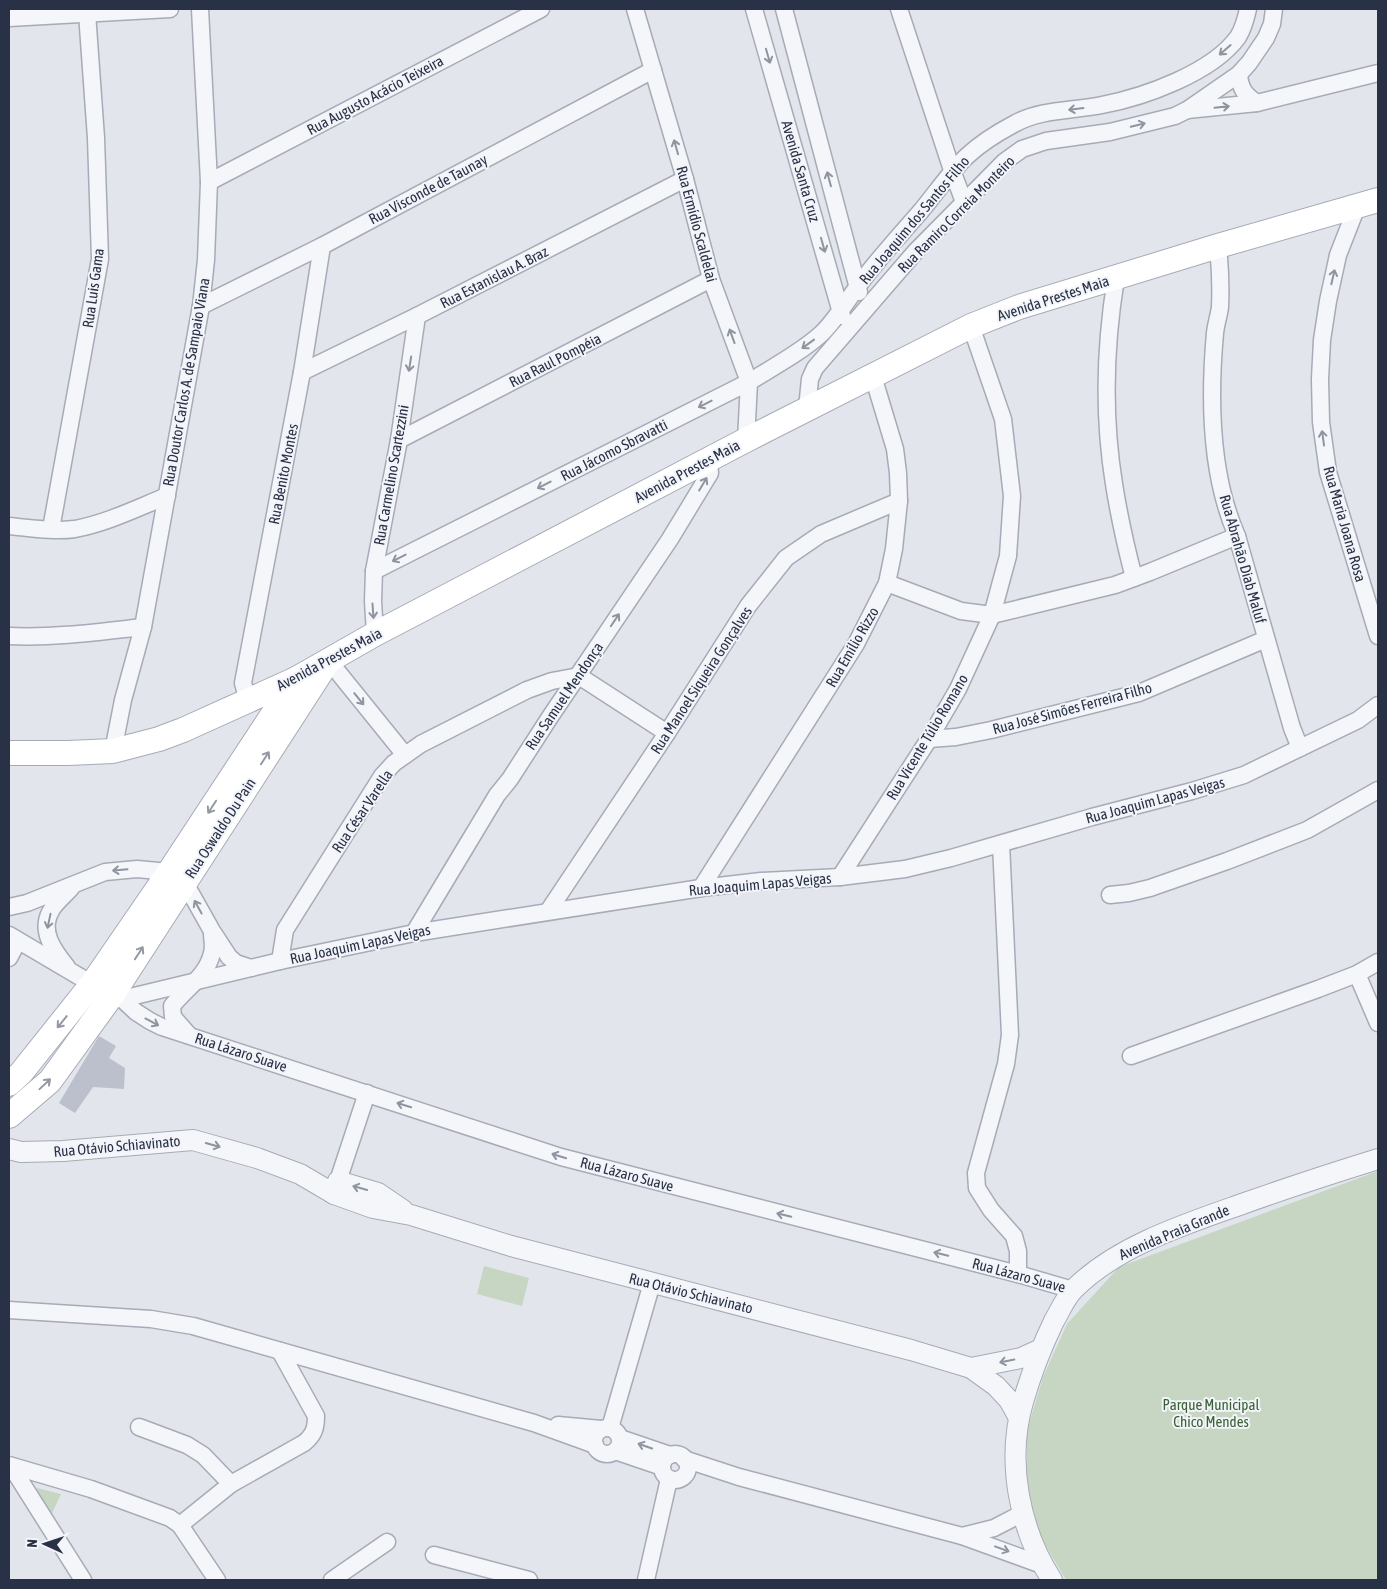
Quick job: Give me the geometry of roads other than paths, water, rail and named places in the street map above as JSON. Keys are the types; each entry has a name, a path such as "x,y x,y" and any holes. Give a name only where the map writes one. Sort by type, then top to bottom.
{"main road":[{"name":"Avenida Prestes Maia","path":"9,753 113,751 159,739 248,702 296,679 375,634 746,440 971,326 1019,307 1368,202"},
{"name":"Rua Oswaldo Du Pain","path":"177,877 329,661"},
{"name":"Rua Oswaldo Du Pain","path":"109,993 296,679"},
{"path":"9,1084 109,993"},
{"path":"9,1116 50,1081 109,993"}],"street":[{"path":"9,18 170,9"},
{"name":"Rua Doutor Carlos A. de Sampaio Viana","path":"113,751 143,627 201,306 206,260 210,182 200,9"},
{"name":"Rua Augusto Acácio Teixeira","path":"210,182 541,9"},
{"name":"Rua Ermídio Scaldelai","path":"635,9 685,179 711,279 748,382 746,440"},
{"name":"Avenida Santa Cruz","path":"754,9 841,309 846,333"},
{"name":"Avenida Santa Cruz","path":"784,9 864,311"},
{"path":"899,9 964,202"},
{"name":"Rua Joaquim dos Santos Filho","path":"841,309 966,157 989,138 1019,120 1047,112 1101,106 1148,94 1207,65 1239,36 1248,9"},
{"path":"1181,113 1239,74 1258,52 1266,38 1272,24 1274,9"},
{"name":"Rua Luis Gama","path":"51,529 100,259 96,138 87,13"},
{"name":"Rua Visconde de Taunay","path":"201,306 322,246 654,70"},
{"path":"1181,113 1257,103 1378,73"},
{"path":"1239,74 1241,90 1257,103"},
{"name":"Rua Ramiro Correia Monteiro","path":"808,408 810,379 815,368 916,251 1004,162 1022,149 1046,140 1110,132 1181,113"},
{"name":"Rua Estanislau A. Braz","path":"302,372 417,316 685,179"},
{"name":"Rua Maria Joana Rosa","path":"1368,202 1338,255 1322,340 1320,379 1321,422 1328,472 1378,636"},
{"name":"Rua Benito Montes","path":"248,702 244,683 302,372 322,246"},
{"name":"Rua Abrahão Diab Maluf","path":"1218,246 1220,309 1215,331 1213,413 1221,482 1228,514 1237,536 1266,639 1300,748"},
{"path":"1116,278 1107,355 1108,433 1122,530 1134,578"},
{"name":"Rua Raul Pompéia","path":"399,440 711,279"},
{"name":"Rua Jácomo Sbravatti","path":"374,571 748,382 807,345 822,333 841,309"},
{"name":"Rua Carmelino Scartezzini","path":"375,634 374,571 399,440 417,316"},
{"name":"Rua Vicente Túlio Romano","path":"840,877 929,739 958,689 992,616 1008,556 1012,496 1003,419 971,326"},
{"name":"Rua Emílio Rizzo","path":"701,888 856,644 887,583 894,549 899,501 895,449 873,376"},
{"name":"Rua Samuel Mendonça","path":"414,933 497,795 510,779 670,539 710,473 709,460"},
{"path":"9,526 74,529 106,521 167,496"},
{"name":"Rua Manoel Siqueira Gonçalves","path":"549,910 668,733 748,606 786,558 822,534 899,501"},
{"path":"887,583 961,611 992,616 1060,600 1134,578 1237,536"},
{"path":"9,636 35,637 84,634 143,627"},
{"name":"Rua José Simões Ferreira Filho","path":"929,739 956,737 990,730 1139,693 1266,639"},
{"path":"329,661 405,755"},
{"path":"579,676 668,733"},
{"name":"Rua César Varella","path":"280,961 285,930 382,776 394,763 421,744 527,690 552,681 579,676"},
{"name":"Rua Joaquim Lapas Veigas","path":"109,993 196,982 280,961 414,933 549,910 701,888 840,877 906,869 1244,775 1358,720 1378,705"},
{"path":"1110,895 1129,894 1159,885 1307,830 1378,790"},
{"path":"1001,844 1010,1035 1006,1064 976,1173 977,1188 991,1210 1014,1236 1018,1251 1018,1274"},
{"path":"9,907 27,903 105,872 138,869 177,877 229,957 236,963 251,968"},
{"path":"72,972 57,954 49,940 47,929 52,910 76,883"},
{"path":"196,982 209,963 213,951 212,931"},
{"path":"9,958 13,938"},
{"name":"Rua Lázaro Suave","path":"13,938 109,993 162,1027 587,1164 1018,1274 1073,1290"},
{"path":"1131,1056 1357,974 1378,962"},
{"path":"1357,974 1378,1023"},
{"name":"Rua Lázaro Suave","path":"188,1034 173,1017 172,1006 196,982"},
{"path":"336,1188 367,1094"},
{"name":"Rua Otávio Schiavinato","path":"9,1149 21,1152 63,1152 193,1140 257,1158 300,1174 336,1188 373,1208 411,1215 511,1246 910,1350 971,1368 996,1386 1009,1400 1019,1418"},
{"name":"Avenida Praia Grande","path":"1047,1573 1023,1513 1016,1485 1019,1418 1041,1349 1060,1310 1073,1290 1096,1270 1118,1256 1159,1236 1205,1217 1378,1159"},
{"path":"611,1437 652,1284"},
{"path":"9,1310 151,1319 193,1326 534,1423 595,1445 595,1436 611,1437"},
{"name":"Rua Otávio Schiavinato","path":"971,1368 1021,1358 1041,1349"},
{"path":"180,1525 231,1484 304,1443 312,1436 316,1426 316,1416 280,1351"},
{"path":"534,1423 611,1437 674,1467 739,1477 962,1536 1047,1573"},
{"path":"139,1427 187,1445 203,1455 231,1484"},
{"path":"10,1466 100,1492 170,1518 180,1525 217,1580"},
{"path":"10,1466 83,1580"},
{"path":"646,1580 674,1467"},
{"path":"962,1536 994,1528 1023,1513"},
{"path":"332,1580 387,1542"},
{"path":"434,1556 529,1580"}],"park label":[{"name":"Parque Municipal Chico Mendes","path":"1211,1412"}]}
